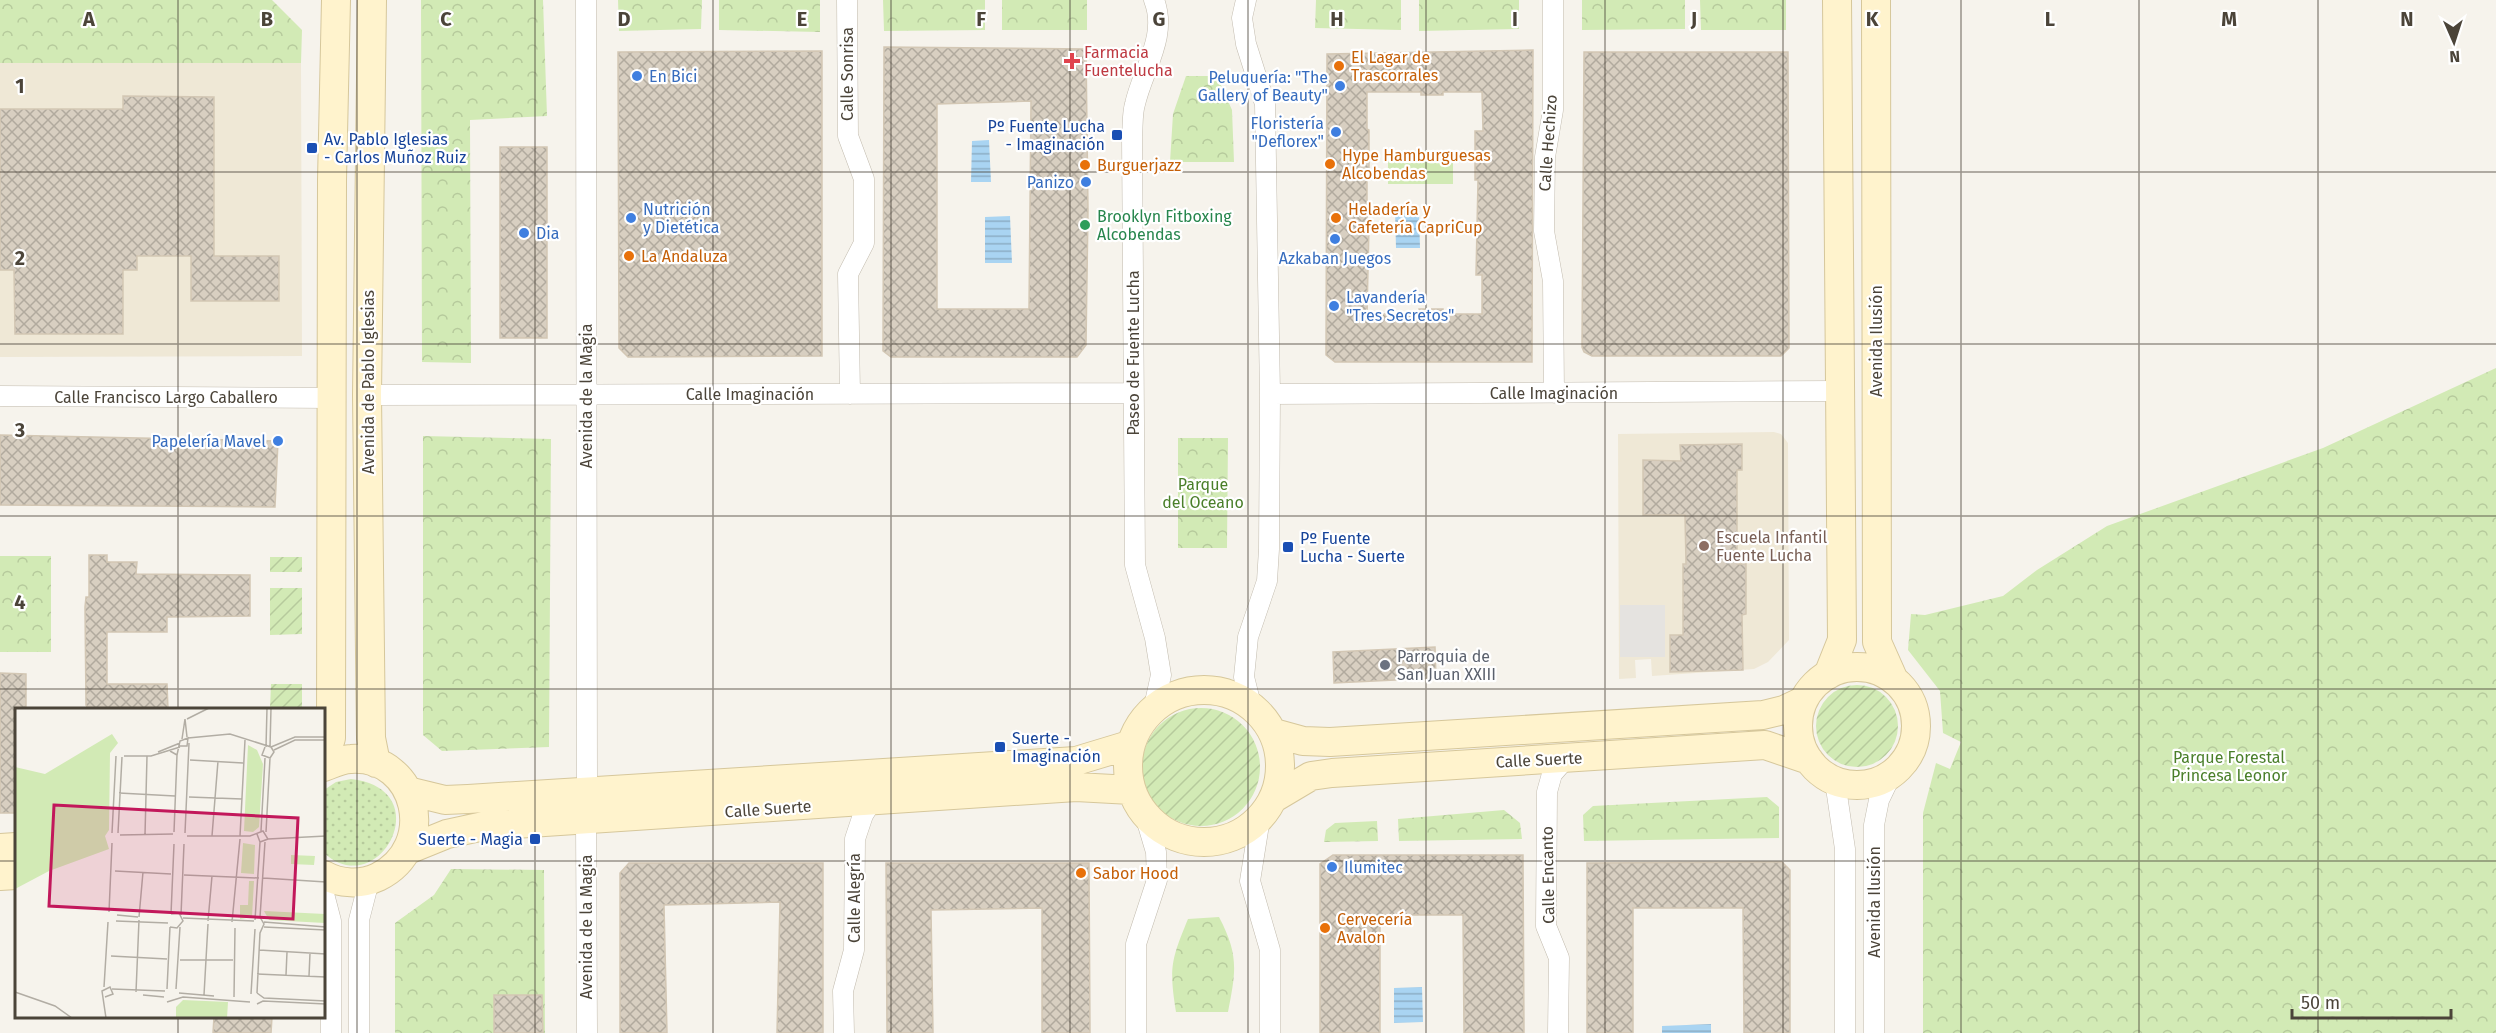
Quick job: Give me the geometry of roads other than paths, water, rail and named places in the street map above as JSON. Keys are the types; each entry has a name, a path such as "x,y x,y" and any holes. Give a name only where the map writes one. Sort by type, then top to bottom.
{"main road":[{"path":"326,754 331,738 332,180 336,0"},
{"name":"Avenida de Pablo Iglesias","path":"372,0 367,395 371,738 376,763"},
{"path":"1828,675 1842,640 1838,391 1837,0"},
{"name":"Avenida Ilusión","path":"1876,0 1877,642 1893,678"},
{"path":"1861,667 1877,670 1893,678 1906,692 1914,708 1917,727 1914,746 1905,762 1891,775 1881,780 1858,785 1835,781 1816,768 1809,760 1800,741 1798,721 1803,701 1813,686 1828,675 1844,668 1861,667"},
{"path":"1220,690 1251,705 1274,733 1281,761 1279,780 1267,808 1234,836 1202,842 1170,835 1145,815 1131,790 1126,768 1129,745 1139,724 1154,707 1185,691 1220,690"},
{"name":"Calle Suerte","path":"1274,733 1303,741 1330,742 1489,733 1763,715 1784,710 1803,701"},
{"name":"Calle Suerte","path":"408,791 445,800 1076,762 1129,745"},
{"name":"Calle Suerte","path":"1267,808 1311,776 1332,773 1765,746 1809,760"},
{"path":"326,766 350,759 376,763 392,772 408,791 416,821 410,849 391,870 369,881 349,883 326,876"},
{"name":"Calle Suerte","path":"410,849 447,834 483,826 1076,787 1131,790"},
{"path":"0,848 15,846"},
{"path":"0,876 15,875"}],"street":[{"name":"Avenida de la Magia","path":"586,0 587,791"},
{"name":"Calle Sonrisa","path":"847,0 848,136 864,179 864,243 848,274 849,394"},
{"name":"Paseo de Fuente Lucha","path":"1154,0 1157,9 1156,44 1134,105 1132,136 1132,393 1135,564 1155,638 1161,675 1154,707"},
{"path":"1246,0 1242,18 1246,44 1266,104 1270,394 1267,581 1248,637 1244,677 1251,705"},
{"name":"Calle Hechizo","path":"1553,0 1553,110 1545,158 1544,231 1553,281 1554,393"},
{"name":"Calle Imaginación","path":"1270,394 1838,391"},
{"name":"Calle Imaginación","path":"367,395 1132,393"},
{"name":"Calle Francisco Largo Caballero","path":"0,396 332,398"},
{"name":"Calle Encanto","path":"1558,1033 1558,958 1546,926 1547,792 1552,774 1566,758"},
{"name":"Avenida Ilusión","path":"1874,1033 1874,825 1879,800 1891,775"},
{"name":"Avenida Ilusión","path":"1835,781 1845,849 1845,1033"},
{"name":"Calle Alegría","path":"844,1033 843,991 854,950 855,839 863,815 871,802"},
{"path":"1267,808 1250,880 1270,950 1270,1033"},
{"path":"1136,1033 1136,944 1158,880 1156,852 1145,815"},
{"name":"Avenida de la Magia","path":"586,821 587,1033"},
{"path":"359,1033 359,920 369,881"},
{"path":"326,902 331,921 331,1033"}],"water":[{"path":"989,140 991,182 971,182 972,141"},
{"path":"1395,210 1419,210 1420,248 1396,248"},
{"path":"1010,216 1012,263 985,263 985,217"},
{"path":"1422,987 1423,1022 1394,1023 1394,988"},
{"path":"1711,1024 1711,1033 1662,1033 1662,1026"}],"place":[{"name":"Farmacia Fuentelucha","path":"1072,61"},
{"name":"El Lagar de Trascorrales","path":"1339,66"},
{"name":"En Bici","path":"637,76"},
{"name":"Peluquería: \"The Gallery of Beauty\"","path":"1340,86"},
{"name":"Floristería \"Deflorex\"","path":"1336,132"},
{"name":"Pº Fuente Lucha - Imaginación","path":"1117,135"},
{"name":"Av. Pablo Iglesias - Carlos Muñoz Ruiz","path":"312,148"},
{"name":"Hype Hamburguesas Alcobendas","path":"1330,164"},
{"name":"Burguerjazz","path":"1085,165"},
{"name":"Panizo","path":"1086,182"},
{"name":"Nutrición y Dietética","path":"631,218"},
{"name":"Heladería y Cafetería CapriCup","path":"1336,218"},
{"name":"Brooklyn Fitboxing Alcobendas","path":"1085,225"},
{"name":"Dia","path":"524,233"},
{"name":"Azkaban Juegos","path":"1335,239"},
{"name":"La Andaluza","path":"629,256"},
{"name":"Lavandería \"Tres Secretos\"","path":"1334,306"},
{"name":"Papelería Mavel","path":"278,441"},
{"name":"Escuela Infantil Fuente Lucha","path":"1704,546"},
{"name":"Pº Fuente Lucha - Suerte","path":"1288,547"},
{"name":"Parroquia de San Juan XXIII","path":"1385,665"},
{"name":"Suerte - Imaginación","path":"1000,747"},
{"name":"Suerte - Magia","path":"535,839"},
{"name":"Ilumitec","path":"1332,867"},
{"name":"Sabor Hood","path":"1081,873"},
{"name":"Cervecería Avalon","path":"1325,928"}],"park label":[{"name":"Parque del Oceano","path":"1203,493"},
{"name":"Parque Forestal Princesa Leonor","path":"2229,766"}]}
